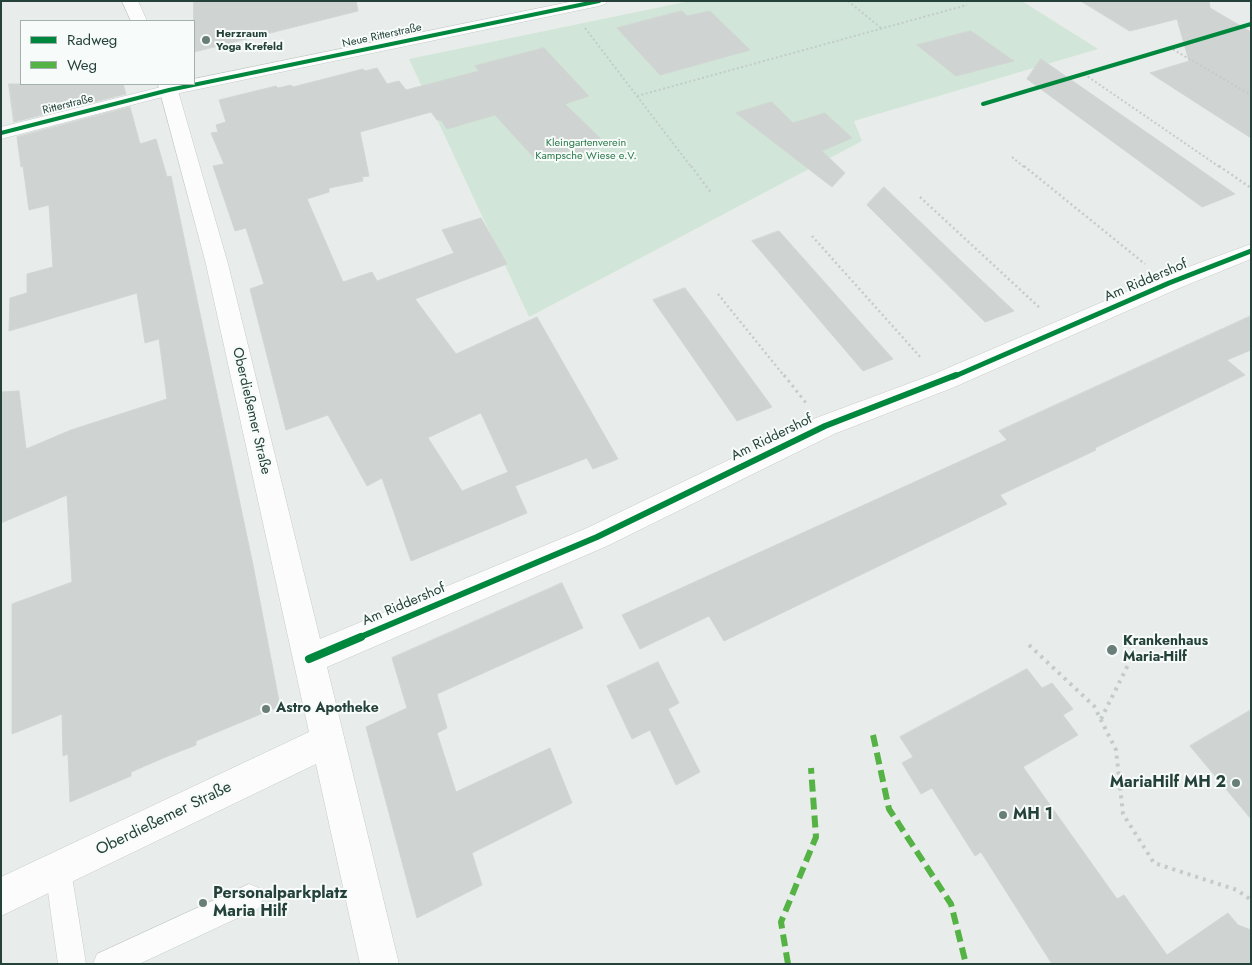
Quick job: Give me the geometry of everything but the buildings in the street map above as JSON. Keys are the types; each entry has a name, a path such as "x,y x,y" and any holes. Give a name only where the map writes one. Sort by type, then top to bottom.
{"street":[{"path":"130,1 139,20"},
{"name":"Neue Ritterstraße","path":"195,82 597,1"},
{"name":"Ritterstraße","path":"1,133 168,87"},
{"name":"Oberdießemer Straße","path":"168,87 217,264 380,964"},
{"name":"Am Riddershof","path":"309,659 597,536 825,426 942,381 1251,251"},
{"name":"Oberdießemer Straße","path":"1,897 327,740"}],"lane":[{"path":"58,870 72,964"},
{"path":"107,964 249,898"}],"path":[{"path":"848,1 882,28"},
{"path":"637,96 966,5"},
{"path":"568,8 712,194"},
{"path":"1169,46 1251,95"},
{"path":"1084,74 1251,188"},
{"path":"1012,156 1169,284"},
{"path":"920,197 1064,330"},
{"path":"812,236 942,381"},
{"path":"718,294 825,426"},
{"path":"1029,645 1094,706 1116,750 1123,814 1154,863 1237,890 1251,900"},
{"path":"1100,719 1130,661"}],"green space":[{"name":"Kleingartenverein Kampsche Wiese e.V.","path":"690,1 1022,1 1098,49 854,121 862,141 529,317 409,59"}],"marked path":[{"path":"873,735 889,809 951,904 966,964"},
{"path":"788,964 781,922 816,837 811,768"}],"cycle path":[{"path":"195,85 599,1"},
{"path":"983,104 1251,24"},
{"path":"1,133 193,85"},
{"path":"309,659 597,537 825,426 943,381 1169,283 1251,251"}],"place":[{"name":"Herzraum Yoga Krefeld","path":"206,40"},
{"name":"Krankenhaus Maria-Hilf","path":"1112,650"},
{"name":"Astro Apotheke","path":"266,709"},
{"name":"MariaHilf MH 2","path":"1236,783"},
{"name":"MH 1","path":"1003,815"},
{"name":"Personalparkplatz Maria Hilf","path":"203,903"}]}
